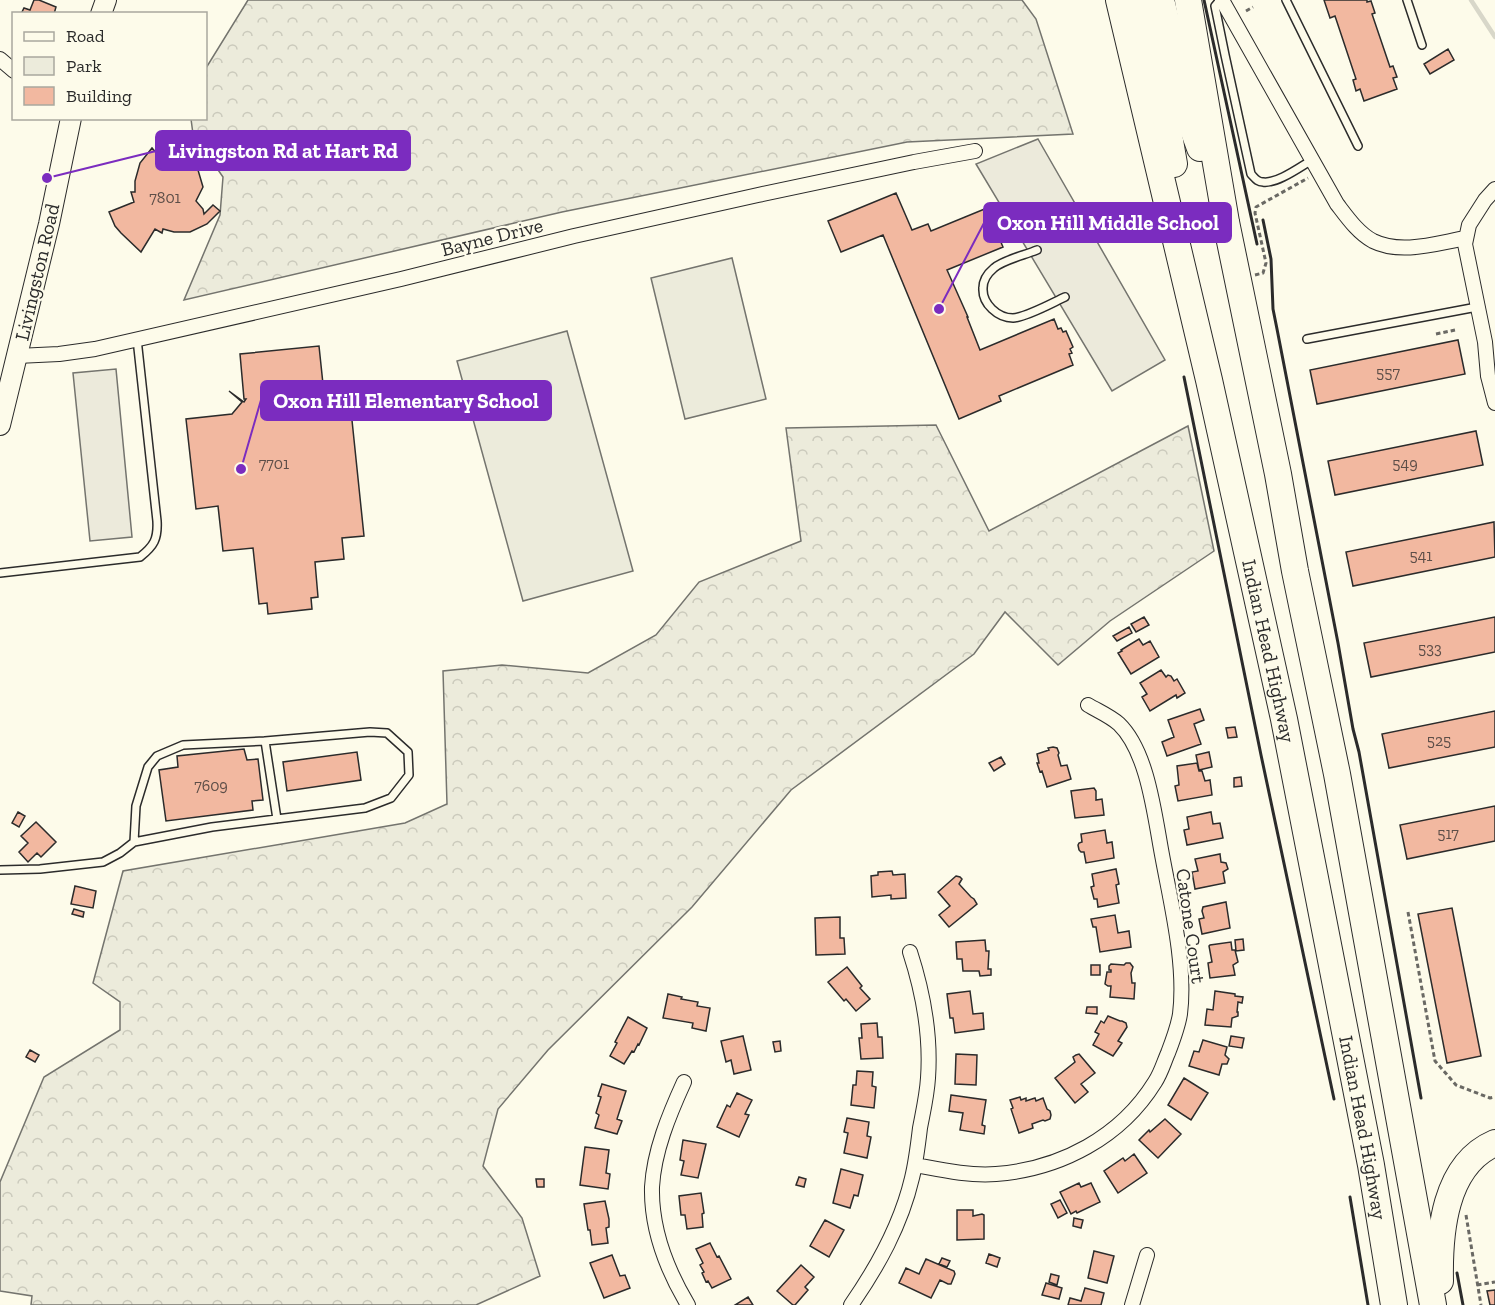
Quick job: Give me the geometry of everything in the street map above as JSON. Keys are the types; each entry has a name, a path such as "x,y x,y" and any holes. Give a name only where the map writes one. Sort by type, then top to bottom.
{"highway":[{"name":"Indian Head Highway","path":"1119,0 1209,380 1284,719 1371,1165 1394,1305"},
{"path":"1141,0 1168,129 1209,380"},
{"path":"1161,0 1192,126 1226,222"},
{"name":"Indian Head Highway","path":"1188,0 1226,222 1337,774 1433,1305"},
{"path":"1441,1305 1440,1250 1450,1194 1454,1183 1474,1157 1495,1143"}],"main road":[{"name":"Livingston Road","path":"0,425 2,404 17,356 50,224 71,120"}],"street":[{"path":"1221,0 1337,204 1358,229 1373,241 1408,248 1466,238"},
{"path":"0,59 12,69"},
{"name":"Bayne Drive","path":"17,356 59,354 95,348 390,282 608,228 975,151"},
{"path":"1495,189 1468,225 1465,244 1485,342 1488,376 1495,403"},
{"name":"Catone Court","path":"915,1165 956,1172 994,1174 1042,1167 1072,1155 1103,1137 1125,1119 1157,1079 1172,1045 1180,1014 1181,966 1150,796 1141,760 1129,736 1117,722 1088,705"},
{"path":"851,1305 864,1287 890,1240 907,1195 915,1165 928,1066 923,1001 910,952"},
{"path":"684,1082 660,1145 652,1187 663,1255 688,1305"},
{"path":"1132,1305 1148,1255"}],"lane":[{"path":"1221,0 1215,6 1251,174 1257,180 1267,183 1276,181 1312,160"},
{"path":"1286,0 1358,146"},
{"path":"1407,0 1422,45"},
{"path":"1036,250 996,266 987,275 982,289 987,305 998,314 1012,318 1065,297"},
{"path":"1307,339 1478,307"},
{"path":"0,573 140,557 154,543 158,532 136,339"},
{"path":"0,870 40,869 103,862 120,854 134,842 212,828 365,808 392,798 409,775 408,752 387,733 370,732 183,745 157,756 148,767 136,806 134,842"},
{"path":"265,741 277,819"}],"path":[{"path":"1246,11 1253,7"},
{"path":"1238,278 1263,273 1265,268 1266,263 1255,213 1257,207 1309,178"},
{"path":"1436,334 1455,330"},
{"path":"1408,912 1435,1061 1456,1085 1490,1098 1495,1097"},
{"path":"1465,1206 1481,1305"},
{"path":"1477,1285 1495,1282"}],"green space":[{"path":"248,0 1022,0 1036,19 1073,134 907,142 562,212 184,300 220,215 223,177 193,134 191,120 207,120 207,66"},
{"path":"732,258 766,399 685,419 651,278"},
{"path":"567,331 633,571 523,601 457,361"},
{"path":"936,425 989,531 1188,426 1214,551 1110,621 1058,665 1005,612 974,654 791,790 692,907 548,1050 498,1109 483,1166 522,1218 540,1276 476,1305 31,1305 32,1296 0,1291 0,1182 44,1077 120,1030 120,1002 93,983 123,871 405,823 447,804 443,671 502,665 588,673 656,635 699,582 801,541 786,428"}],"shaded area":[{"path":"1038,139 1165,360 1112,391 976,164"},
{"path":"116,369 132,537 90,541 73,373"}],"building":[{"path":"34,0 56,7 55,12 22,12 24,8 30,10"},
{"path":"1324,0 1371,1 1375,13 1372,14 1390,67 1393,66 1397,77 1393,78 1397,89 1364,101 1360,89 1356,91 1353,80 1356,79 1335,16 1330,18"},
{"path":"1448,49 1454,60 1430,74 1424,64"},
{"path":"169,145 180,164 185,163 198,170 203,187 196,201 204,214 213,205 220,211 207,224 190,232 163,229 162,233 155,229 141,252 115,226 109,212 134,202 131,192 135,192 135,181 140,163 152,148 158,155"},
{"path":"896,193 912,230 928,224 931,231 987,208 994,218 998,216 1005,233 1001,234 1003,239 1000,240 1003,247 947,270 980,350 1054,319 1058,329 1066,331 1073,347 1070,349 1072,353 1069,354 1073,365 999,396 1001,401 959,419 883,235 841,252 828,221"},
{"path":"1458,340 1465,374 1317,404 1310,370"},
{"path":"319,346 325,403 350,401 364,536 342,538 344,559 315,562 318,597 311,598 312,609 268,614 267,603 259,604 253,548 223,551 218,506 196,509 186,419 232,414 242,402 229,391 244,402 246,399 244,399 240,354"},
{"path":"1476,431 1483,465 1335,495 1328,461"},
{"path":"1494,522 1495,557 1353,586 1346,552"},
{"path":"1144,617 1149,625 1136,632 1131,624"},
{"path":"1495,617 1495,652 1371,677 1364,643"},
{"path":"1129,627 1132,633 1117,641 1113,636"},
{"path":"1139,639 1143,645 1150,641 1159,657 1131,674 1118,653"},
{"path":"1161,670 1166,677 1171,676 1174,681 1177,679 1185,693 1177,698 1176,695 1150,711 1142,697 1147,694 1140,683"},
{"path":"1200,709 1204,720 1194,724 1201,744 1167,756 1162,742 1174,737 1168,720"},
{"path":"1495,711 1495,747 1389,768 1382,734"},
{"path":"1235,727 1237,737 1228,738 1226,728"},
{"path":"1053,747 1057,748 1061,766 1067,765 1071,779 1047,787 1037,763 1039,763 1037,754"},
{"path":"244,749 247,760 258,759 263,800 252,801 253,810 166,821 159,770 178,767 177,756"},
{"path":"357,752 361,780 287,791 283,762"},
{"path":"1209,752 1212,767 1199,770 1196,755"},
{"path":"1001,757 1005,764 994,771 989,763"},
{"path":"1197,763 1205,781 1210,780 1212,795 1178,801 1175,786 1179,785 1177,766"},
{"path":"1241,777 1242,786 1234,787 1234,778"},
{"path":"1094,788 1096,800 1102,799 1104,815 1075,818 1071,791"},
{"path":"1495,806 1495,841 1407,859 1400,825"},
{"path":"18,812 25,816 19,827 12,823"},
{"path":"1211,812 1213,824 1220,823 1223,838 1187,845 1184,830 1189,829 1187,817"},
{"path":"36,822 56,842 41,857 37,853 28,862 19,852 28,843 21,836"},
{"path":"1105,830 1107,843 1112,842 1114,858 1086,863 1084,852 1079,850 1078,845 1082,842 1081,834"},
{"path":"1220,854 1221,862 1226,863 1228,869 1223,872 1225,883 1195,889 1192,872 1198,871 1195,859"},
{"path":"1116,869 1119,903 1098,907 1091,887 1094,886 1092,874"},
{"path":"892,871 893,875 905,874 906,898 891,899 891,895 872,897 871,876 878,875 878,872"},
{"path":"956,876 962,879 959,884 977,904 949,927 939,915 950,906 938,892"},
{"path":"75,886 96,891 93,908 71,904"},
{"path":"1226,902 1230,928 1202,934 1199,919 1204,918 1203,907"},
{"path":"1452,908 1481,1056 1447,1063 1418,914"},
{"path":"74,909 84,912 83,917 72,914"},
{"path":"1115,915 1118,933 1129,931 1131,947 1100,952 1096,927 1093,927 1091,919"},
{"path":"840,917 840,938 844,938 845,954 816,955 815,918"},
{"path":"1243,939 1244,950 1236,951 1235,940"},
{"path":"985,940 986,951 989,951 988,969 991,969 991,975 980,976 979,971 963,971 962,959 957,959 956,942"},
{"path":"1231,942 1238,962 1233,965 1235,975 1210,978 1208,963 1212,962 1209,946"},
{"path":"1130,963 1133,967 1131,973 1132,983 1135,983 1134,999 1110,997 1111,986 1105,984 1107,972 1111,972 1109,966"},
{"path":"1091,965 1100,965 1100,975 1091,975"},
{"path":"847,967 870,999 856,1011 828,982"},
{"path":"970,991 973,1014 983,1013 984,1029 955,1033 953,1018 950,1018 947,994"},
{"path":"1215,991 1243,997 1242,1003 1238,1002 1238,1016 1232,1018 1231,1027 1205,1025 1207,1009 1213,1010"},
{"path":"668,994 698,1002 697,1006 710,1008 706,1031 692,1028 693,1023 663,1018"},
{"path":"1087,1007 1097,1007 1097,1014 1086,1013"},
{"path":"1108,1016 1126,1023 1127,1027 1118,1041 1122,1043 1113,1056 1093,1045 1099,1034 1095,1032 1101,1021 1104,1023"},
{"path":"628,1017 647,1028 639,1045 624,1064 610,1056"},
{"path":"877,1023 878,1037 882,1037 883,1058 861,1059 859,1038 862,1038 861,1024"},
{"path":"743,1036 751,1070 734,1074 731,1060 726,1062 721,1041"},
{"path":"1231,1036 1244,1038 1242,1048 1229,1046"},
{"path":"1203,1040 1227,1047 1225,1055 1229,1059 1227,1064 1222,1064 1219,1075 1189,1066 1194,1051 1199,1052"},
{"path":"780,1041 781,1051 775,1052 773,1042"},
{"path":"30,1050 39,1055 35,1062 26,1057"},
{"path":"956,1054 977,1055 976,1085 955,1084"},
{"path":"1079,1054 1095,1073 1081,1084 1088,1092 1075,1103 1055,1078 1075,1062 1073,1057"},
{"path":"857,1071 873,1072 872,1086 876,1087 874,1108 851,1105"},
{"path":"1184,1078 1208,1093 1191,1120 1168,1105"},
{"path":"602,1084 626,1091 617,1119 622,1121 617,1134 595,1128 599,1115 596,1113 601,1097 598,1096"},
{"path":"737,1093 752,1100 745,1114 749,1115 739,1137 717,1127 727,1105 730,1107"},
{"path":"951,1095 986,1100 982,1125 985,1126 984,1134 960,1130 963,1113 949,1111"},
{"path":"1020,1097 1021,1100 1026,1098 1026,1101 1043,1098 1050,1111 1050,1119 1032,1124 1033,1128 1019,1133 1010,1100"},
{"path":"847,1118 869,1122 867,1136 871,1137 867,1158 844,1153 848,1133 844,1132"},
{"path":"1165,1119 1181,1134 1158,1158 1139,1140"},
{"path":"683,1140 706,1144 698,1178 681,1175 684,1161 680,1160"},
{"path":"585,1147 609,1150 606,1173 610,1174 608,1189 580,1185"},
{"path":"1134,1154 1147,1173 1118,1193 1104,1171 1123,1158 1125,1161"},
{"path":"841,1169 863,1175 858,1196 854,1195 850,1208 833,1203"},
{"path":"799,1177 806,1179 804,1187 796,1185"},
{"path":"536,1179 544,1179 544,1187 537,1187"},
{"path":"1079,1183 1081,1187 1091,1183 1100,1202 1071,1214 1060,1192"},
{"path":"701,1193 704,1213 702,1214 703,1227 687,1229 685,1215 681,1215 679,1196"},
{"path":"1060,1200 1067,1213 1058,1218 1051,1204"},
{"path":"605,1201 609,1219 609,1227 606,1228 608,1243 592,1245 584,1204"},
{"path":"957,1210 973,1210 973,1216 984,1215 984,1239 957,1240"},
{"path":"1074,1218 1083,1220 1081,1228 1073,1226"},
{"path":"825,1220 844,1230 829,1257 810,1246"},
{"path":"710,1243 731,1279 712,1288 702,1273 704,1272 700,1265 703,1263 696,1249"},
{"path":"1094,1251 1114,1256 1107,1283 1088,1278"},
{"path":"989,1254 1000,1258 997,1267 986,1263"},
{"path":"612,1255 620,1276 625,1275 630,1288 604,1298 590,1263"},
{"path":"942,1258 950,1261 947,1267 939,1264"},
{"path":"926,1259 954,1271 955,1274 951,1284 940,1280 931,1298 899,1283 906,1268 919,1274"},
{"path":"801,1265 814,1277 805,1287 808,1290 793,1305 777,1291"},
{"path":"1051,1274 1059,1276 1057,1285 1049,1282"},
{"path":"1046,1283 1062,1288 1059,1299 1042,1295"},
{"path":"1085,1288 1104,1293 1101,1305 1068,1305 1070,1298 1081,1301"},
{"path":"1495,1290 1495,1305 1490,1305 1487,1291"},
{"path":"748,1297 753,1305 735,1305"}],"waterway":[{"path":"1471,0 1495,37"}],"wall":[{"path":"1204,0 1257,244"},
{"path":"1263,220 1271,259 1273,309 1359,752 1421,1098"},
{"path":"1184,377 1334,1099"},
{"path":"1350,1197 1368,1305"},
{"path":"1457,1273 1463,1305"}],"place":[{"name":"Livingston Rd at Hart Rd","path":"47,178"},
{"name":"Oxon Hill Middle School","path":"939,309"},
{"name":"Oxon Hill Elementary School","path":"241,469"}]}
